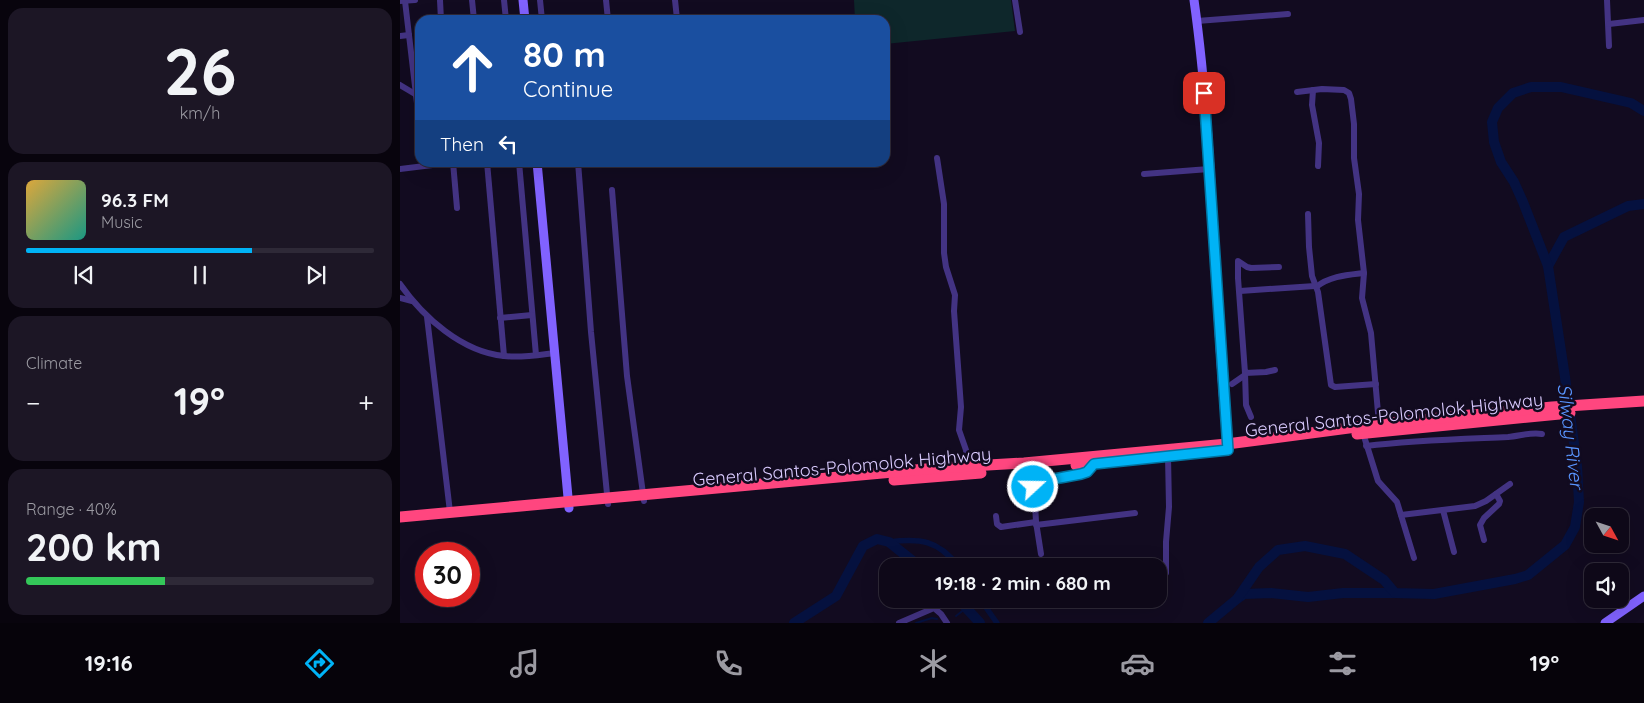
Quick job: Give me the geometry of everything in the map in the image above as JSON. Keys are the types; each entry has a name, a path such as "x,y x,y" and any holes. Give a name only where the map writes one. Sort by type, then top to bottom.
{"highway":[{"path":"400,523 968,466 1228,447 1379,424 1590,408 1644,401"},
{"path":"1590,408 1644,408"},
{"name":"General Santos-Polomolok Highway","path":"644,498 1094,464 1552,411"},
{"path":"400,517 569,505"}],"street":[{"path":"415,94 409,35 402,1 416,0"},
{"path":"440,0 441,15"},
{"path":"472,0 474,15"},
{"path":"504,0 506,15"},
{"path":"524,0 525,15"},
{"path":"540,0 542,15"},
{"path":"606,0 608,15"},
{"path":"675,0 677,15"},
{"path":"1015,0 1020,32"},
{"path":"1194,0 1209,169 1228,447"},
{"path":"1607,0 1610,46"},
{"path":"1197,21 1288,14"},
{"path":"1609,24 1644,20"},
{"path":"400,36 409,35"},
{"path":"400,84 415,94"},
{"path":"1313,90 1312,105 1319,143 1318,166"},
{"path":"1297,92 1344,90 1351,99 1354,124 1354,158 1359,194 1358,220 1364,274 1362,298 1371,333 1379,424"},
{"path":"937,158 944,204 944,253 946,267 955,295 954,311 961,413 959,430 966,450 968,466"},
{"path":"400,169 415,166"},
{"path":"453,167 457,208"},
{"path":"487,167 504,356"},
{"path":"519,167 536,355"},
{"path":"537,167 569,505"},
{"path":"578,167 608,501"},
{"path":"1144,174 1209,169"},
{"path":"612,190 627,376 644,498"},
{"path":"1308,214 1313,282 1316,287 1331,385 1335,387 1376,384"},
{"path":"1251,417 1246,405 1238,259 1251,268 1279,267"},
{"path":"1240,291 1316,287 1329,279 1364,274"},
{"path":"400,284 427,317 438,327 470,346 504,356 554,353"},
{"path":"400,298 413,301"},
{"path":"500,318 532,315"},
{"path":"427,317 450,512"},
{"path":"1232,384 1245,374 1275,370"},
{"path":"1366,446 1426,440 1509,437 1526,433 1542,434"},
{"path":"1363,434 1378,481 1397,502 1414,558"},
{"path":"1166,558 1169,507 1168,456"},
{"path":"1041,554 1036,524 1034,484 1085,472 1094,464"},
{"path":"1400,515 1475,506 1510,484"},
{"path":"1484,540 1480,525 1484,518 1499,504 1500,501 1496,494"},
{"path":"1443,510 1454,552"},
{"path":"996,516 997,524 1001,527 1135,513"},
{"path":"1605,623 1644,596"},
{"path":"899,623 934,608 947,623"}],"green space":[{"path":"854,0 1011,0 1015,31 890,44 890,15 855,15"}],"waterway":[{"name":"Silway River","path":"1208,623 1237,599 1259,567 1278,550 1305,546 1345,554 1384,580 1395,593 1434,594 1528,575 1565,545 1575,527 1579,502 1577,466 1548,266 1514,182 1501,162 1494,142 1492,122 1498,108 1513,93 1531,87 1561,87 1631,103 1644,111"},
{"path":"1548,266 1564,237 1628,206 1644,204"},
{"name":"Silway River","path":"794,623 836,596 863,546 877,539 889,542 909,558"},
{"path":"889,542 910,540 928,543 936,546 952,558"},
{"path":"1238,598 1244,594 1271,593 1308,597 1343,593 1395,593"},
{"path":"956,616 966,608"},
{"name":"Silway River","path":"966,608 980,623"},
{"path":"986,608 997,623"},
{"path":"916,623 932,618 937,619"}],"route":[{"path":"1033,487 1038,482 1087,472 1094,464 1228,450 1204,93"}]}
